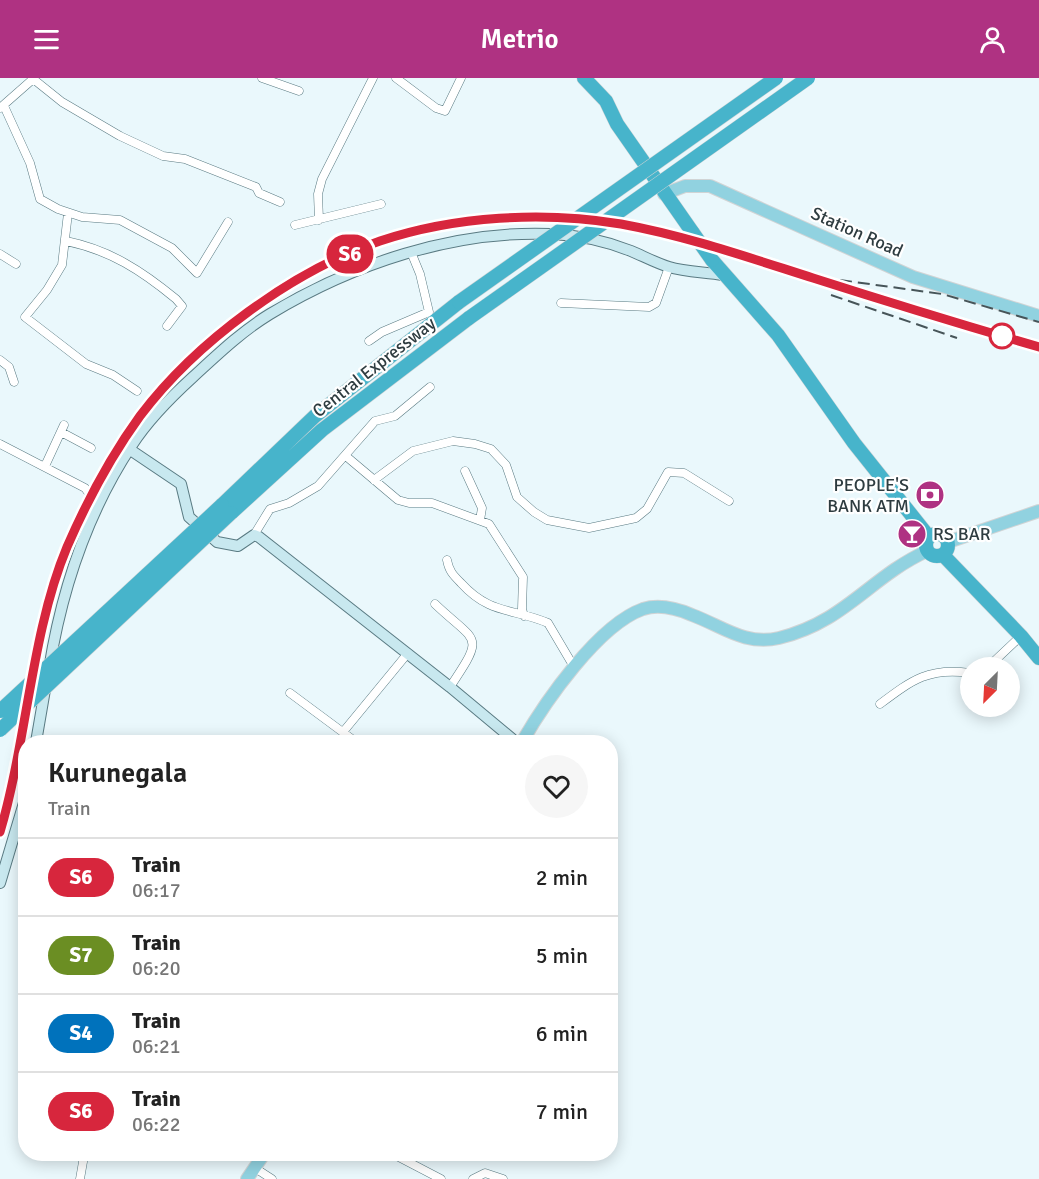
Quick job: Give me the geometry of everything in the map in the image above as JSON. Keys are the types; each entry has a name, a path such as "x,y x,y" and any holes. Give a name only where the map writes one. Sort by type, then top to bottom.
{"highway":[{"name":"Central Expressway","path":"0,730 226,509 315,416 459,302 776,78"},
{"name":"Central Expressway","path":"0,711 226,509 321,430 469,318 808,78"},
{"path":"590,80 606,101 617,124 664,194 711,260 778,335 928,544 933,556 943,555 948,549 948,542 940,534 928,544"},
{"path":"943,555 1021,636 1039,658"}],"main road":[{"name":"Station Road","path":"664,194 685,186 710,186 913,277 1039,316"},
{"path":"948,542 1039,511"},
{"path":"526,735 549,699 574,667 618,624 650,607 683,612 731,634 749,638 777,638 809,628 835,616 928,544"},
{"path":"247,1179 260,1161"}],"street":[{"path":"262,78 299,91"},
{"path":"319,220 318,194 322,179 373,78"},
{"path":"396,78 436,108 446,111 461,78"},
{"path":"228,222 197,273 172,249 120,220 88,218 68,213 40,199 26,154 2,107 32,79 62,102 120,136 163,156 185,159 227,175 256,187 259,193 280,202"},
{"path":"295,225 381,204"},
{"path":"68,213 62,265 47,290 25,317 86,364 113,375 137,391"},
{"path":"37,735 60,609 82,538 98,505 129,449 163,407 223,349 270,314 354,272 411,252 480,238 552,234 605,242 669,267 723,275"},
{"path":"66,241 99,250 130,264 176,299 182,306 181,311 167,326"},
{"path":"369,341 382,332 429,312 420,274 411,252"},
{"path":"0,254 16,264"},
{"path":"561,303 649,307 656,303 669,267"},
{"path":"0,360 9,367 14,382"},
{"path":"129,449 181,484 189,517 217,542 238,546 254,535 270,508 289,503 318,486 347,457 375,421 395,416 430,387"},
{"path":"45,466 63,429 92,448"},
{"path":"375,480 413,451 453,441 491,450 506,465 517,497 547,520 570,526 590,528 636,518 647,509 663,477 668,472 684,473 729,501"},
{"path":"0,444 85,488 98,505"},
{"path":"347,457 391,496 404,502 432,503 489,524 524,577 522,609 524,616"},
{"path":"465,471 483,508 480,520"},
{"path":"254,535 301,568 508,735"},
{"path":"447,560 449,570 472,595 495,609 548,623 574,667"},
{"path":"435,604 468,632 473,642 470,658 450,687"},
{"path":"999,657 1021,636"},
{"path":"343,732 408,654"},
{"path":"880,704 907,684 939,670 960,672"},
{"path":"290,693 347,735"},
{"path":"0,883 18,823"},
{"path":"80,1179 83,1161"},
{"path":"406,1161 441,1179"},
{"path":"255,1168 272,1179"},
{"path":"473,1179 485,1173 503,1179"}],"railway":[{"path":"22,735 37,651 55,580 84,511 123,443 171,382 228,328 260,304 304,277 350,255 398,238 447,226 496,220 547,218 598,222 649,230 714,246 1039,347"},
{"path":"840,280 942,294 1039,322"},
{"path":"831,295 957,338"},
{"path":"0,832 18,756"}],"train":[{"name":"S6","path":"23,735 38,655 66,549 106,470 141,416 170,381 214,338 289,285 364,247 423,231 493,220 555,217 617,224 673,235 750,257 882,300 1039,347"},
{"name":"S6","path":"0,832 18,759"}],"place":[{"name":"PEOPLE'S BANK ATM","path":"930,495"},
{"name":"RS BAR","path":"912,534"}]}
